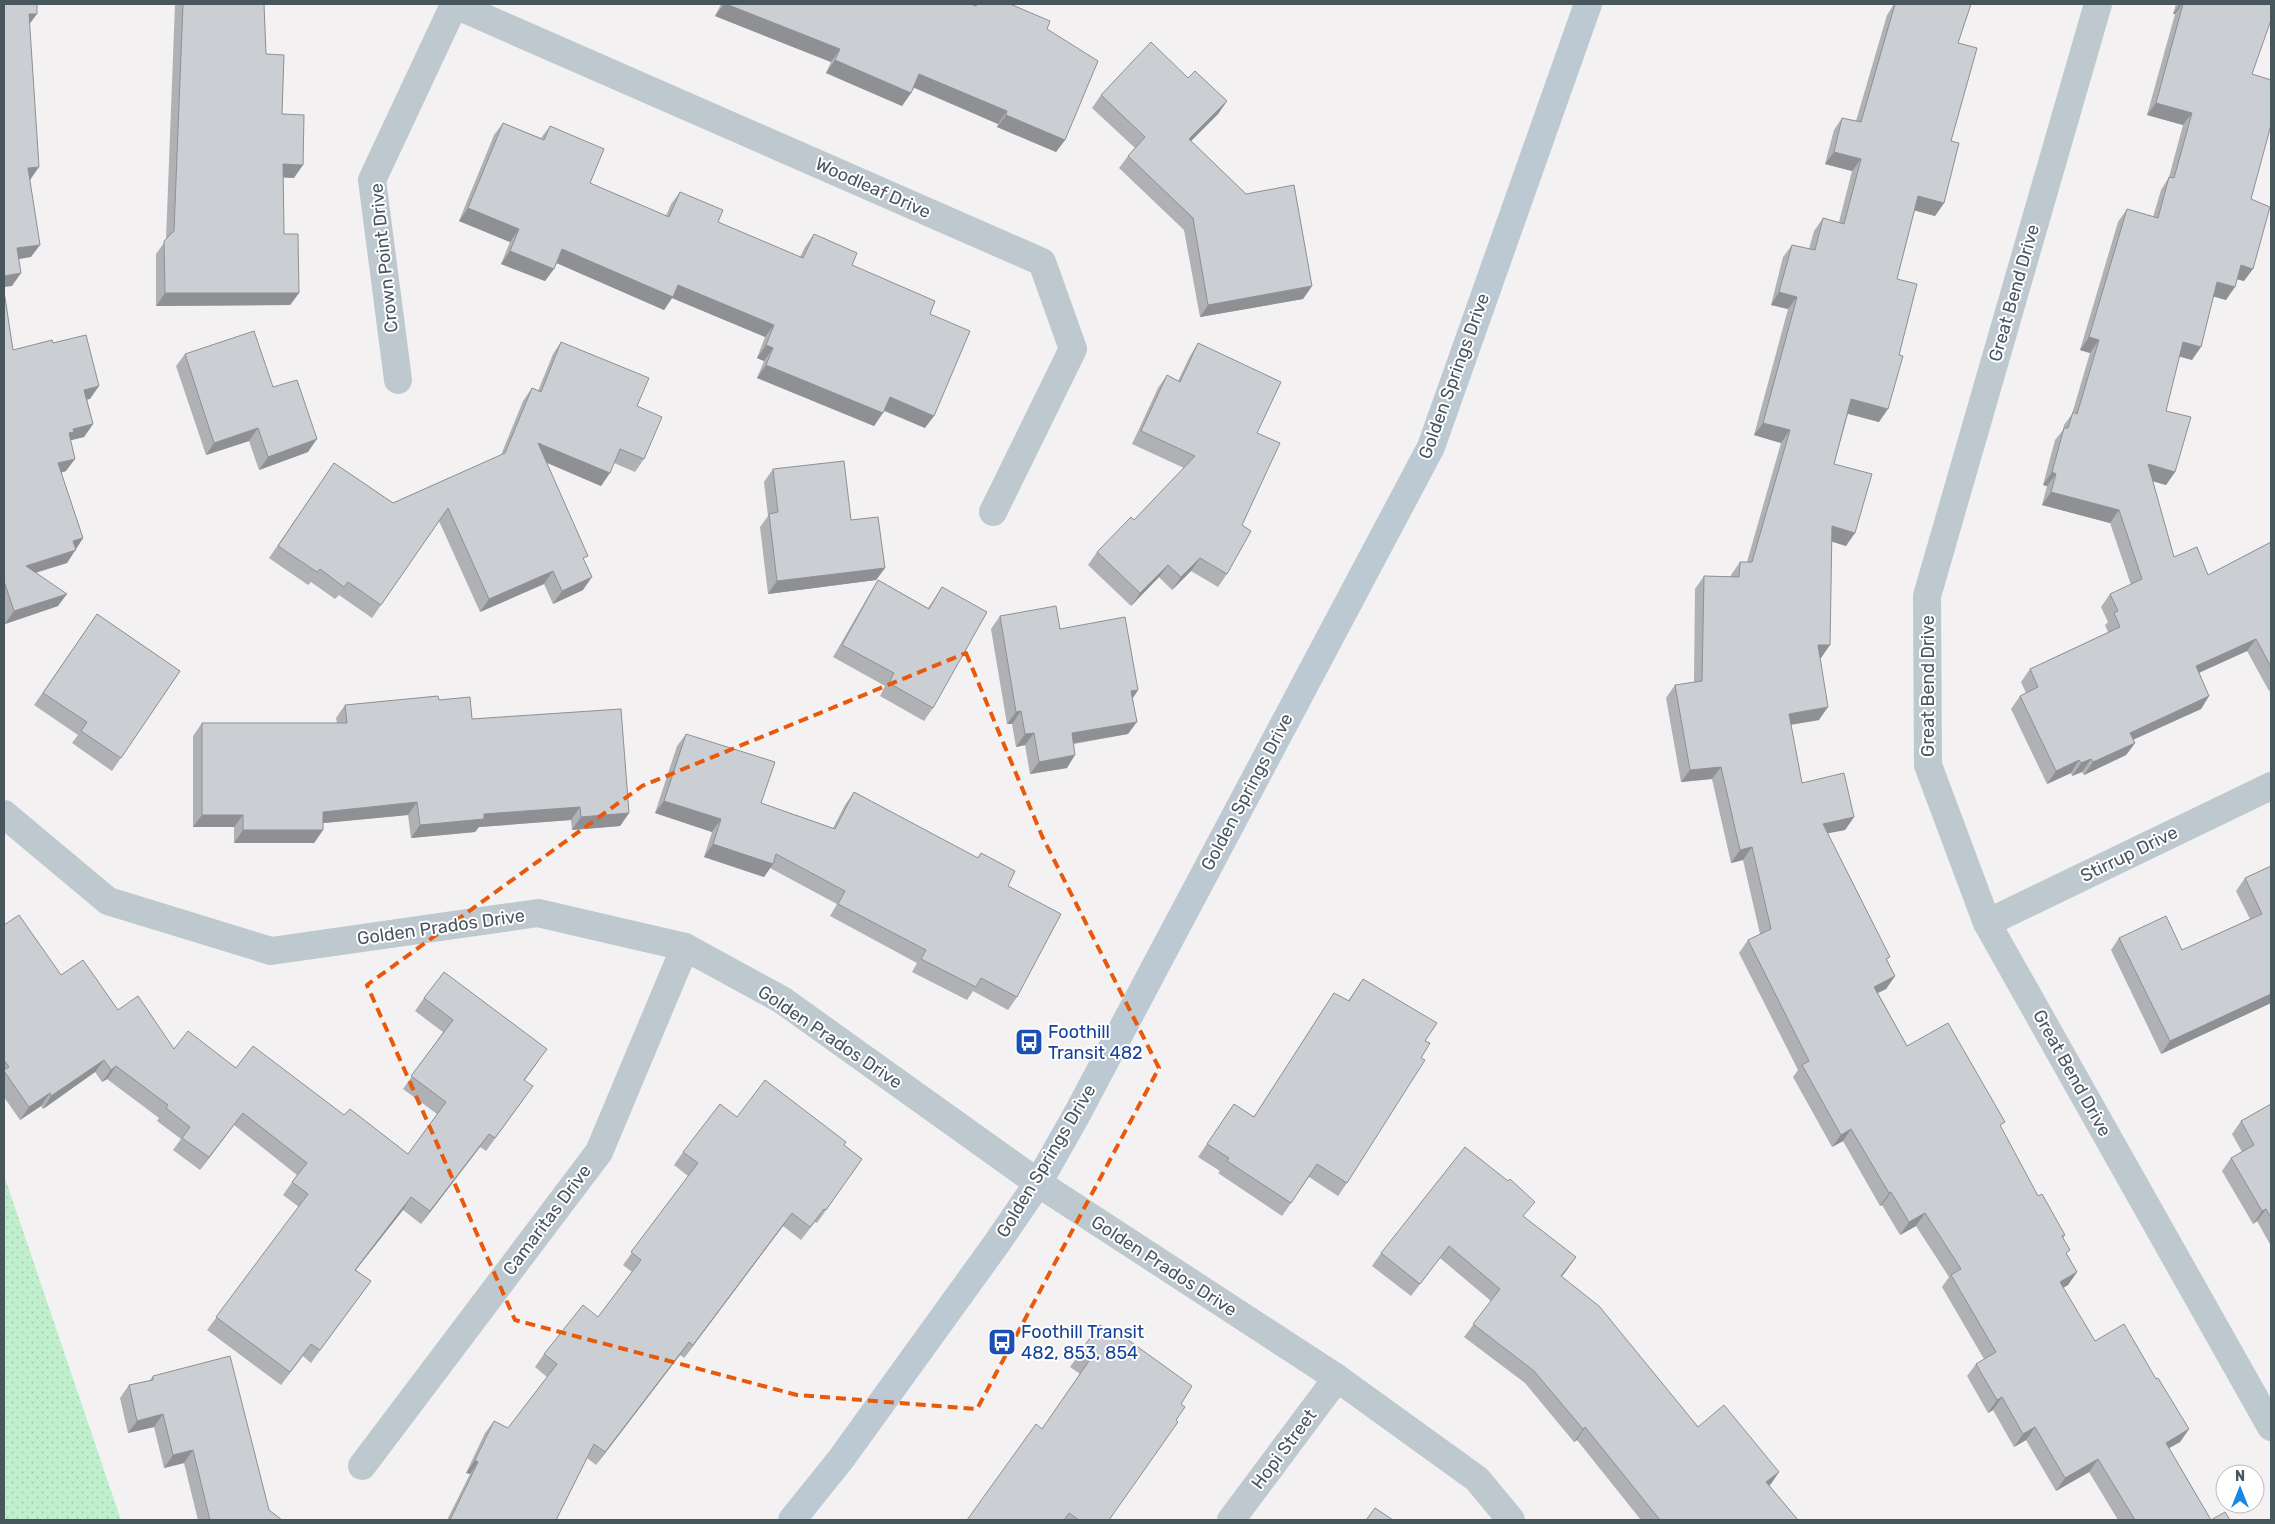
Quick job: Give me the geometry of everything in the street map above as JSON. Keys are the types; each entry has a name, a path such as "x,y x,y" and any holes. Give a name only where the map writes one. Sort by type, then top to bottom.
{"main road":[{"name":"Golden Springs Drive","path":"792,1520 847,1451 1038,1183 1076,1116 1431,447 1588,4"}],"street":[{"name":"Crown Point Drive","path":"398,380 372,180 454,4"},
{"name":"Woodleaf Drive","path":"454,4 1042,262 1073,348 993,512"},
{"name":"Great Bend Drive","path":"2098,4 1927,596 1928,764 1987,923 2271,1427"},
{"name":"Stirrup Drive","path":"1987,923 2271,786"},
{"name":"Golden Prados Drive","path":"4,814 108,901 271,951 538,913 685,948 782,1000 1038,1183 1337,1378 1476,1479 1511,1520"},
{"name":"Camaritas Drive","path":"362,1466 599,1152 685,948"},
{"name":"Hopi Street","path":"1231,1520 1337,1378"}],"highlighted area":[{"path":"966,653 1042,836 1159,1068 977,1409 797,1395 515,1320 367,985 642,786"}],"green space":[{"path":"4,1175 121,1520 4,1520"}],"building":[{"path":"4,4 37,4 37,14 29,14 39,167 28,168 40,245 17,248 21,273 4,276"},
{"path":"183,4 264,4 266,54 284,55 282,114 304,115 303,165 283,164 284,234 298,234 299,293 165,293 164,241 174,231"},
{"path":"726,4 970,4 976,6 977,4 1010,4 1050,21 1047,29 1098,61 1065,140 1006,115 1007,111 919,74 911,93 835,60 840,49"},
{"path":"1895,4 1971,4 1958,43 1977,48 1951,141 1959,143 1944,203 1918,196 1897,279 1917,284 1899,355 1903,356 1888,409 1851,399 1834,464 1872,474 1855,533 1832,526 1830,645 1818,645 1828,707 1789,714 1802,783 1844,773 1854,817 1823,824 1890,957 1886,959 1895,976 1874,987 1907,1046 1948,1023 2005,1122 2000,1125 2038,1196 2042,1194 2065,1235 2062,1236 2070,1250 2066,1253 2077,1272 2060,1282 2095,1341 2124,1324 2156,1379 2158,1378 2189,1429 2166,1443 2211,1520 2135,1520 2098,1459 2065,1478 2035,1427 2023,1434 2002,1397 1997,1400 1976,1364 1996,1352 1951,1275 1961,1269 1925,1213 1909,1222 1891,1192 1889,1193 1851,1129 1841,1135 1802,1065 1809,1061 1748,940 1771,929 1752,847 1740,850 1721,767 1690,770 1675,685 1702,681 1704,576 1739,577 1740,562 1752,562 1790,430 1763,423 1797,297 1779,292 1792,245 1815,250 1823,218 1844,224 1861,159 1834,152 1842,118 1861,122"},
{"path":"2183,4 2271,4 2271,20 2252,74 2271,80 2271,125 2251,199 2270,207 2253,269 2241,265 2235,287 2217,282 2201,347 2183,342 2166,411 2191,417 2175,472 2148,464 2174,557 2197,547 2208,575 2271,542 2271,667 2256,639 2196,666 2209,696 2130,733 2135,743 2093,762 2091,759 2081,763 2079,760 2056,771 2020,696 2038,687 2030,669 2120,627 2114,613 2118,611 2110,594 2142,579 2119,510 2051,492 2056,474 2052,472 2064,428 2068,428 2073,412 2077,414 2099,340 2089,337 2127,209 2158,218 2169,177 2174,178 2192,113 2156,103"},
{"path":"1151,42 1188,78 1195,71 1227,101 1189,139 1246,194 1294,185 1312,286 1208,305 1193,218 1128,156 1145,137 1101,95"},
{"path":"503,123 544,140 550,126 604,149 590,183 669,217 680,192 723,210 718,222 803,258 814,234 857,253 852,265 935,301 930,314 970,331 934,416 890,397 883,413 766,365 773,348 766,345 774,325 678,285 673,297 562,249 554,269 510,251 519,229 468,208"},
{"path":"4,291 13,350 52,340 53,343 86,335 99,386 84,390 93,424 73,429 74,432 69,433 75,459 58,463 83,538 73,541 76,550 26,566 67,594 14,611 4,581"},
{"path":"254,331 273,387 297,380 317,439 268,457 258,428 214,443 185,354"},
{"path":"561,342 649,378 637,406 662,417 644,459 620,449 610,473 538,443 588,556 583,558 592,577 562,591 553,571 489,599 448,508 381,605 348,582 344,587 320,569 317,572 278,546 334,463 393,503 505,453 532,388 541,392"},
{"path":"1198,343 1281,382 1257,433 1280,443 1242,525 1251,531 1227,574 1200,558 1181,577 1168,565 1140,593 1097,552 1131,517 1134,520 1195,456 1141,431 1167,375 1180,382"},
{"path":"844,461 851,520 878,517 885,568 777,581 769,514 778,512 773,469"},
{"path":"878,580 929,609 942,587 987,612 933,708 889,683 894,673 842,645"},
{"path":"1056,606 1060,629 1125,617 1138,690 1131,691 1137,722 1072,733 1075,755 1039,762 1034,733 1025,734 1021,711 1016,712 1000,616"},
{"path":"97,614 180,671 121,758 81,731 87,722 43,693"},
{"path":"438,696 439,700 470,697 472,719 621,709 629,813 581,817 580,807 484,814 484,819 420,825 417,802 323,812 323,830 243,830 243,815 202,815 202,723 347,723 345,705"},
{"path":"686,734 775,762 761,803 835,829 854,792 978,858 981,853 1015,871 1008,886 1061,914 1017,997 981,978 976,987 921,959 926,950 838,904 845,891 776,854 773,864 713,844 721,819 664,801"},
{"path":"2271,866 2271,994 2170,1041 2119,938 2166,916 2182,950 2262,914 2245,878"},
{"path":"19,915 61,975 83,960 118,1010 138,996 174,1049 188,1031 236,1068 253,1046 344,1115 350,1109 408,1154 446,1102 411,1076 453,1020 424,998 444,972 547,1049 524,1080 533,1086 495,1138 489,1134 430,1211 411,1197 355,1270 371,1281 320,1350 311,1344 290,1372 216,1317 308,1194 292,1182 307,1163 243,1113 209,1157 182,1138 190,1127 166,1108 168,1105 116,1066 111,1070 104,1060 51,1096 50,1093 29,1107 4,1071 9,1067 4,1060 4,925"},
{"path":"1363,979 1437,1023 1425,1041 1430,1043 1421,1058 1425,1060 1347,1183 1317,1164 1291,1203 1227,1161 1229,1158 1207,1144 1234,1104 1254,1117 1334,993 1349,1001"},
{"path":"765,1080 846,1142 844,1145 862,1159 826,1210 824,1209 810,1227 792,1213 693,1345 689,1342 605,1452 594,1444 556,1520 450,1520 478,1462 475,1460 494,1421 508,1428 557,1364 544,1354 583,1305 598,1317 641,1260 631,1252 698,1163 683,1152 720,1104 737,1117"},
{"path":"2271,1104 2271,1218 2266,1209 2262,1211 2231,1158 2254,1145 2241,1121"},
{"path":"1465,1147 1508,1181 1510,1179 1535,1202 1523,1216 1576,1257 1561,1276 1599,1306 1698,1427 1724,1405 1779,1472 1766,1482 1798,1520 1660,1520 1585,1427 1583,1429 1534,1371 1473,1324 1500,1289 1449,1246 1420,1284 1381,1253"},
{"path":"1100,1325 1122,1340 1124,1337 1192,1386 1181,1404 1185,1407 1176,1420 1178,1422 1109,1520 1079,1520 1069,1513 1064,1520 967,1520 1036,1424 1042,1429 1089,1361 1078,1354"},
{"path":"230,1356 269,1510 282,1520 210,1520 193,1450 173,1455 163,1414 137,1421 129,1385 153,1380 153,1376"},
{"path":"1375,1508 1393,1520 1366,1520"},
{"path":"2222,1514 2226,1514 2230,1520 2211,1520"}],"place":[{"name":"Foothill Transit 482","path":"1029,1042"},
{"name":"Foothill Transit 482, 853, 854","path":"1002,1342"}]}
